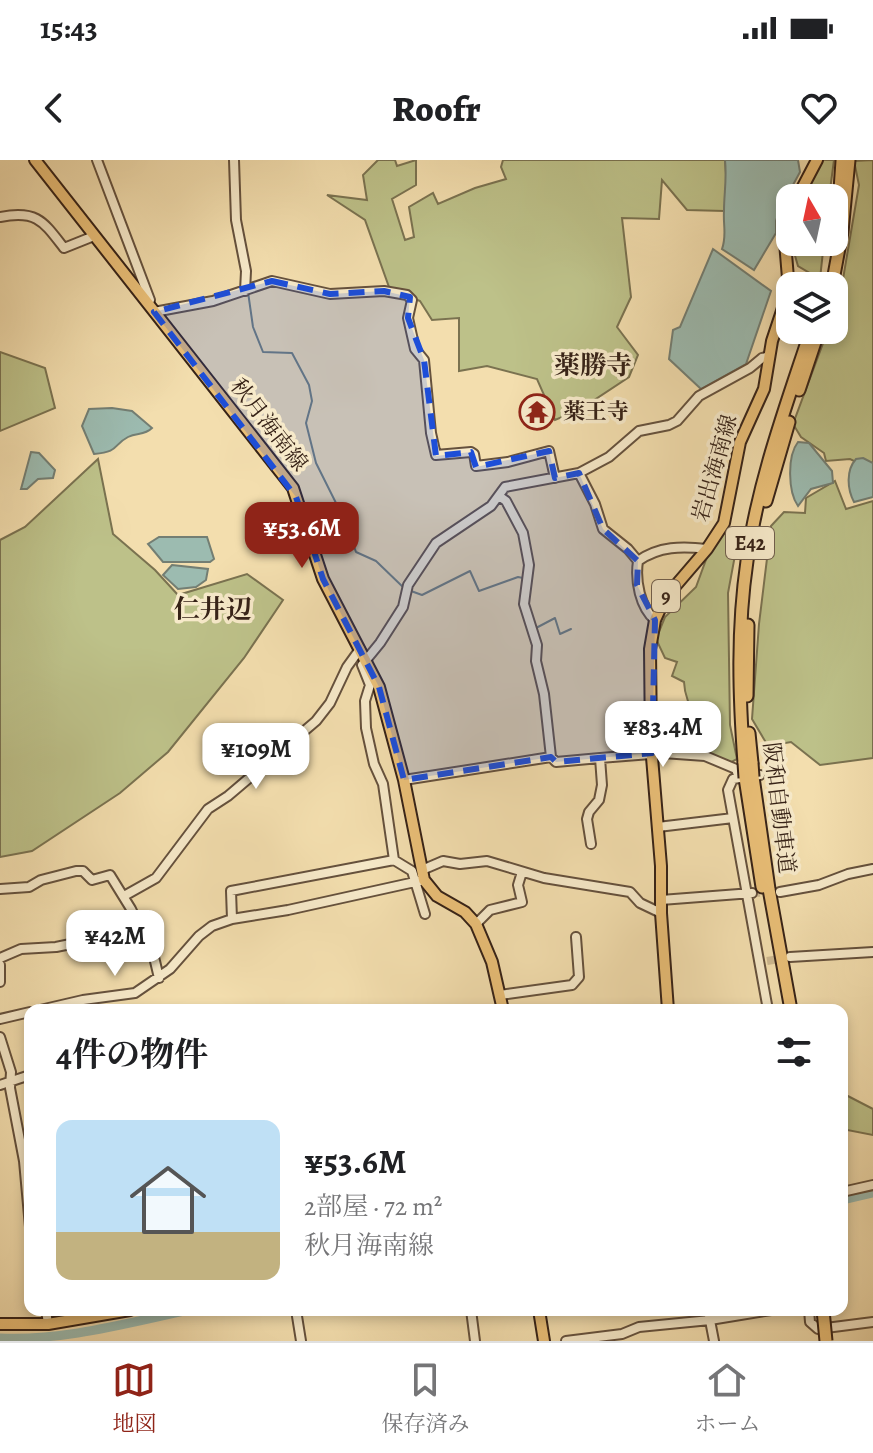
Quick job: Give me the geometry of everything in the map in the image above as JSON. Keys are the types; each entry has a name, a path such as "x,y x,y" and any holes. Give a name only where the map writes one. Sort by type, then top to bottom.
{"highway":[{"path":"839,184 842,160"},
{"path":"834,272 849,182 849,160"},
{"name":"阪和自動車道","path":"783,1004 754,846 739,659 747,560 764,474 806,344"},
{"name":"阪和自動車道","path":"748,763 747,669 754,562 775,467 815,344"},
{"name":"阪和自動車道","path":"749,777 790,1004"},
{"path":"824,1316 826,1341"},
{"path":"830,1316 832,1341"}],"main road":[{"name":"秋月海南線","path":"35,160 293,488 323,579 379,687 404,780 421,877"},
{"path":"804,184 817,160"},
{"name":"岩出海南線","path":"668,1004 652,753 650,649 655,620 671,588 707,549 724,523 740,442 764,389 776,324 789,290 786,256"},
{"path":"421,877 437,896 465,912 476,924 492,962 502,1004"},
{"path":"0,1324 48,1324 93,1316"},
{"path":"540,1316 544,1341"}],"street":[{"path":"97,160 151,308 198,305 272,281 330,294 384,291 410,297 408,318 415,349 424,360 436,455 471,452 476,466 508,462 549,451 555,478"},
{"path":"234,160 236,220 246,271 245,291"},
{"path":"0,217 27,215 44,222 64,248 94,236"},
{"path":"124,896 156,878 208,809 228,796 316,721 330,703 347,667 380,643 403,607 408,585 436,543 491,506 511,484 579,473 609,457 639,431 677,421 699,396 770,356"},
{"path":"579,473 595,504 603,529 638,561 637,585 649,615 655,620"},
{"path":"499,496 506,501 523,533 529,565 524,604 537,645 536,661 544,694 551,757 556,762 652,753 710,757 749,777"},
{"path":"638,561 655,550 678,547 707,549"},
{"path":"362,654 363,669 370,685 365,701 366,728 374,764 383,784 394,860"},
{"path":"404,780 551,757"},
{"path":"591,844 587,819 599,800 602,785 600,758"},
{"path":"749,777 733,779 729,784 733,818 763,962 767,1004"},
{"path":"658,827 733,818"},
{"path":"232,919 231,891 394,860 421,877"},
{"path":"86,1004 135,993 159,978 212,926 421,877 443,861 460,864 487,861 522,872 630,892 640,903 661,913"},
{"path":"780,892 819,885 873,869"},
{"path":"0,889 29,887 41,880 76,871 83,871 92,880 110,875 124,896 154,957 159,978"},
{"path":"476,924 490,910 522,902 518,885 522,872"},
{"path":"421,877 425,914"},
{"path":"661,900 750,892"},
{"path":"0,958 21,949 85,941 133,916"},
{"path":"500,995 572,985 579,977 576,937"},
{"path":"790,957 873,952"},
{"path":"0,965 0,982"},
{"path":"0,1019 24,1013"},
{"path":"0,1037 11,1072 10,1088 24,1161"},
{"path":"0,1085 24,1077"},
{"path":"848,1191 873,1185"},
{"path":"47,1316 48,1324"},
{"path":"297,1316 301,1341"},
{"path":"472,1316 475,1341"},
{"path":"566,1341 622,1334 639,1327 703,1316"},
{"path":"709,1316 714,1341"},
{"path":"810,1316 813,1327 819,1329 873,1323"},
{"path":"819,1329 819,1341"}],"highlighted area":[{"path":"272,281 330,294 384,291 410,297 408,318 424,360 436,456 471,452 476,467 549,451 555,478 579,473 603,529 638,561 637,585 655,620 652,753 556,762 551,757 404,780 379,687 323,579 296,497 154,312"}],"green space":[{"path":"378,160 395,160 397,166 416,160 416,185 392,199 405,240 414,237 409,207 433,193 438,204 506,179 501,167 503,160 725,160 727,189 724,211 687,210 662,180 659,219 622,218 631,297 617,327 638,355 629,377 579,410 555,420 537,379 487,366 459,371 459,318 432,320 420,301 389,287 365,220 327,195 367,200 363,175"},
{"path":"820,160 834,160 831,184 808,184"},
{"path":"873,160 873,470 850,459 826,461 824,453 801,437 793,424 823,344 848,344 848,272 844,272 859,185 854,161"},
{"path":"795,256 822,256 821,272 808,272 798,266"},
{"path":"0,352 45,368 55,408 0,431"},
{"path":"98,459 113,534 155,570 178,595 247,574 283,600 244,658 168,752 120,793 32,851 0,857 0,540 25,527"},
{"path":"835,481 846,509 873,501 873,758 820,765 791,742 768,746 752,719 771,526 784,512 805,513 806,498"},
{"path":"725,529 738,539 728,593 730,725 737,759 726,765 706,757 703,737 688,701 684,682 672,676 677,662 665,658 656,639 665,617 696,587 707,557"},
{"path":"848,1096 873,1109 873,1135 848,1130"}],"water":[{"path":"725,160 798,160 800,172 794,184 776,184 776,233 754,270 722,249"},
{"path":"713,249 771,291 746,364 701,389 669,359 673,330 680,327"},
{"path":"89,409 132,411 152,428 128,437 112,450 94,454 82,426"},
{"path":"798,442 809,443 832,471 833,483 811,489 798,506 792,492 790,474 794,448"},
{"path":"31,452 39,453 55,470 53,478 38,479 27,489 21,489"},
{"path":"863,458 873,463 873,497 854,502 849,474 856,459"},
{"path":"159,537 207,537 214,559 210,562 163,562 148,544"},
{"path":"172,565 208,569 206,580 196,587 178,589 163,575"}],"waterway":[{"path":"248,292 253,327 263,352 292,353 309,385 312,401 306,423 316,463 345,521 356,552 376,561 405,589"},
{"path":"411,591 422,595 470,571 479,591 518,577 523,578 523,582"},
{"path":"536,628 555,618 560,634 571,629"},
{"path":"848,1199 873,1193"},
{"path":"0,1338 72,1334 161,1316"}],"tunnel":[{"path":"752,893 780,892"},
{"path":"767,961 785,958"}],"place":[{"name":"薬王寺","path":"537,412"}],"district":[{"name":"薬勝寺","path":"593,365"},
{"name":"仁井辺","path":"213,609"}]}
